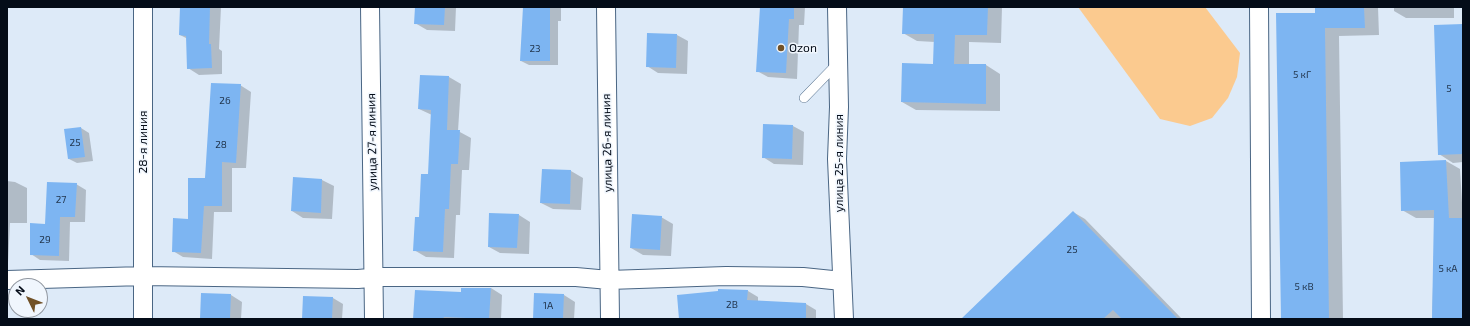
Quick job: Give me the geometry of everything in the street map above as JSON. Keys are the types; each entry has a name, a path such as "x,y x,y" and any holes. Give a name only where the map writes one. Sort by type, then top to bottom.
{"street":[{"name":"28-я линия","path":"143,7 143,319"},
{"name":"улица 27-я линия","path":"370,7 374,319"},
{"name":"улица 26-я линия","path":"606,7 610,319"},
{"name":"улица 25-я линия","path":"837,7 839,107 837,159 844,319"},
{"path":"1260,7 1261,319"},
{"path":"7,280 143,276 358,279 576,277 609,280 734,276 803,276 842,281"}],"lane":[{"path":"804,98 837,64"}],"shaded area":[{"path":"1078,7 1205,7 1240,53 1237,77 1228,98 1212,118 1190,126 1160,119"}],"building":[{"path":"180,7 210,7 209,44 211,44 212,68 187,69 186,36 179,35"},
{"path":"415,7 445,7 444,25 414,24"},
{"path":"523,7 550,7 550,61 520,61"},
{"path":"760,7 794,7 794,19 789,19 786,73 756,72"},
{"path":"903,7 988,7 987,35 955,35 954,64 986,64 986,104 901,102 902,63 933,64 934,34 902,34"},
{"path":"1315,7 1364,7 1365,28 1325,28 1329,319 1281,319 1276,13 1315,13"},
{"path":"1463,24 1463,154 1438,155 1434,25"},
{"path":"647,33 677,34 676,68 646,67"},
{"path":"420,75 449,76 447,130 460,130 458,164 451,164 449,209 445,209 443,252 413,251 415,217 419,217 421,174 428,174 431,110 418,109"},
{"path":"211,83 241,84 236,163 222,162 222,206 204,206 201,253 172,252 173,218 188,219 188,178 205,178"},
{"path":"763,124 793,125 792,159 762,158"},
{"path":"81,127 85,157 68,159 64,129"},
{"path":"1446,160 1449,218 1463,218 1463,319 1432,319 1434,210 1401,211 1400,162"},
{"path":"542,169 571,170 570,204 540,203"},
{"path":"293,177 322,179 321,213 291,211"},
{"path":"47,182 77,183 75,217 60,217 59,256 30,255 30,223 45,224"},
{"path":"1073,211 1178,319 1122,319 1113,310 1103,319 961,319"},
{"path":"489,213 519,214 517,248 488,247"},
{"path":"632,214 662,216 660,250 630,248"},
{"path":"461,288 491,288 489,319 444,317 443,319 413,319 415,290 461,292"},
{"path":"718,289 748,290 747,300 806,303 806,319 679,319 677,295 718,291"},
{"path":"201,293 231,294 230,319 200,319"},
{"path":"534,293 564,294 563,319 533,319"},
{"path":"303,296 333,297 332,319 302,319"}],"place":[{"name":"Ozon","path":"781,48"}]}
